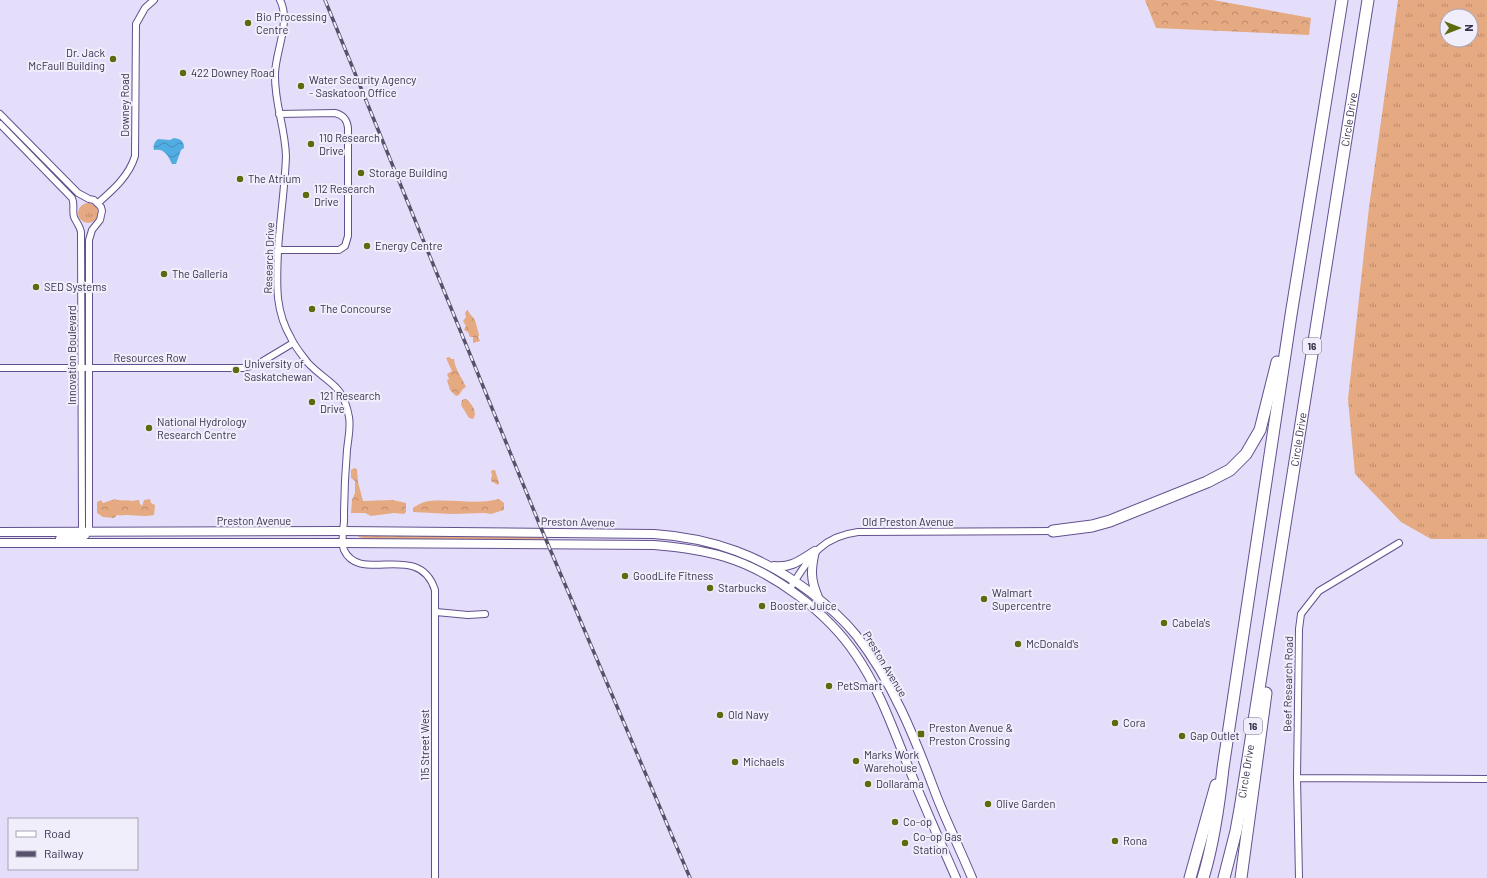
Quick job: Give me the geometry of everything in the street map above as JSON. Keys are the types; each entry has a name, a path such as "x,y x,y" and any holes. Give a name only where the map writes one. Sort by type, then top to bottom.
{"highway":[{"name":"Circle Drive","path":"1203,878 1210,852 1217,814 1291,315 1342,0"},
{"name":"Circle Drive","path":"1224,878 1236,831 1368,0"},
{"path":"1052,531 1092,526 1110,521 1207,482 1236,466 1251,447 1260,430 1272,387 1284,331 1291,315"},
{"path":"1241,878 1276,618 1278,573"},
{"path":"1190,878 1217,778 1223,768"}],"main road":[{"name":"Preston Avenue","path":"0,532 343,531 666,535 700,540 726,547 771,566 795,580 818,598 850,628 869,653 884,678 912,735 972,878"},
{"path":"19,544 80,538 85,532"},
{"name":"Preston Avenue","path":"0,543 565,543 666,546 697,550 727,558 754,570 805,601 827,620 853,650 867,672 887,715 956,878"},
{"path":"771,566 791,565 815,551"},
{"path":"815,551 811,577 818,598"}],"street":[{"name":"Downey Road","path":"98,203 128,172 133,162 135,150 136,24 145,8 154,0"},
{"name":"Research Drive","path":"280,0 285,15 275,72 275,94 282,122 286,156 276,271 278,303 286,329 293,343 308,362 338,388 346,405 349,425 343,543"},
{"path":"278,250 339,250 344,246 348,236 348,128 346,121 342,116 335,113 279,114"},
{"path":"0,114 78,193 98,203"},
{"name":"Innovation Boulevard","path":"0,124 69,194 74,203 75,219 78,223 82,236 82,441 85,532"},
{"path":"74,209 80,202 89,199"},
{"name":"Innovation Boulevard","path":"85,532 89,441 89,240 94,226 102,216 98,203"},
{"path":"78,223 85,227 94,226"},
{"name":"Resources Row","path":"0,368 243,368 258,364 293,343"},
{"path":"82,441 89,441"},
{"name":"Old Preston Avenue","path":"789,590 815,551 837,537 858,532 1052,531"},
{"name":"115 Street West","path":"343,543 344,549 351,560 357,563 405,564 422,570 428,576 436,595 435,878"},
{"name":"Beef Research Road","path":"1299,878 1297,778 1299,629 1301,614 1319,591 1399,543"},
{"path":"436,612 468,615 485,614"},
{"path":"1297,778 1487,779"}],"green space":[{"path":"1145,0 1213,0 1311,18 1309,35 1156,28"},
{"path":"1398,0 1487,0 1487,539 1431,539 1401,522 1355,474 1348,399 1369,207"},
{"path":"84,203 92,203 98,209 98,217 92,223 84,223 78,217 78,209"},
{"path":"467,310 475,320 480,341 473,343 473,337 470,337 468,332 464,330 466,326 463,321 466,317 465,313"},
{"path":"450,357 451,359 454,359 457,370 466,387 459,395 456,396 450,390 447,380 449,379 447,374 452,371 446,358"},
{"path":"466,399 475,411 473,419 469,418 461,405 462,400"},
{"path":"354,468 357,469 358,482 363,501 393,500 406,503 406,512 404,514 394,513 371,516 365,513 351,513 352,500 355,493 355,481 351,478 351,470"},
{"path":"495,470 499,483 498,485 491,481 491,471"},
{"path":"115,499 132,501 139,500 142,506 144,500 150,499 151,503 155,505 154,515 117,515 114,518 103,517 97,513 97,502 101,500 103,503"},
{"path":"499,499 504,503 504,510 491,514 413,512 413,508 428,501 482,502"},
{"path":"359,535 541,536 543,539 367,539 359,537"}],"water":[{"path":"174,138 182,141 184,148 181,150 176,164 172,164 163,151 154,150 154,147 158,139 170,140"}],"railway":[{"path":"325,0 541,528 690,878"}],"place":[{"name":"Bio Processing Centre","path":"248,23"},
{"name":"Dr. Jack McFaull Building","path":"113,59"},
{"name":"422 Downey Road","path":"183,73"},
{"name":"Water Security Agency - Saskatoon Office","path":"301,86"},
{"name":"110 Research Drive","path":"311,144"},
{"name":"Storage Building","path":"361,173"},
{"name":"The Atrium","path":"240,179"},
{"name":"112 Research Drive","path":"306,195"},
{"name":"Energy Centre","path":"367,246"},
{"name":"The Galleria","path":"164,274"},
{"name":"SED Systems","path":"36,287"},
{"name":"The Concourse","path":"312,309"},
{"name":"University of Saskatchewan","path":"236,370"},
{"name":"121 Research Drive","path":"312,402"},
{"name":"National Hydrology Research Centre","path":"149,428"},
{"name":"GoodLife Fitness","path":"625,576"},
{"name":"Starbucks","path":"710,588"},
{"name":"Walmart Supercentre","path":"984,599"},
{"name":"Booster Juice","path":"762,606"},
{"name":"Cabela's","path":"1164,623"},
{"name":"McDonald's","path":"1018,644"},
{"name":"PetSmart","path":"829,686"},
{"name":"Old Navy","path":"720,715"},
{"name":"Cora","path":"1115,723"},
{"name":"Preston Avenue & Preston Crossing","path":"921,734"},
{"name":"Gap Outlet","path":"1182,736"},
{"name":"Marks Work Warehouse","path":"856,761"},
{"name":"Michaels","path":"735,762"},
{"name":"Dollarama","path":"868,784"},
{"name":"Olive Garden","path":"988,804"},
{"name":"Co-op","path":"895,822"},
{"name":"Rona","path":"1115,841"},
{"name":"Co-op Gas Station","path":"905,843"}]}
